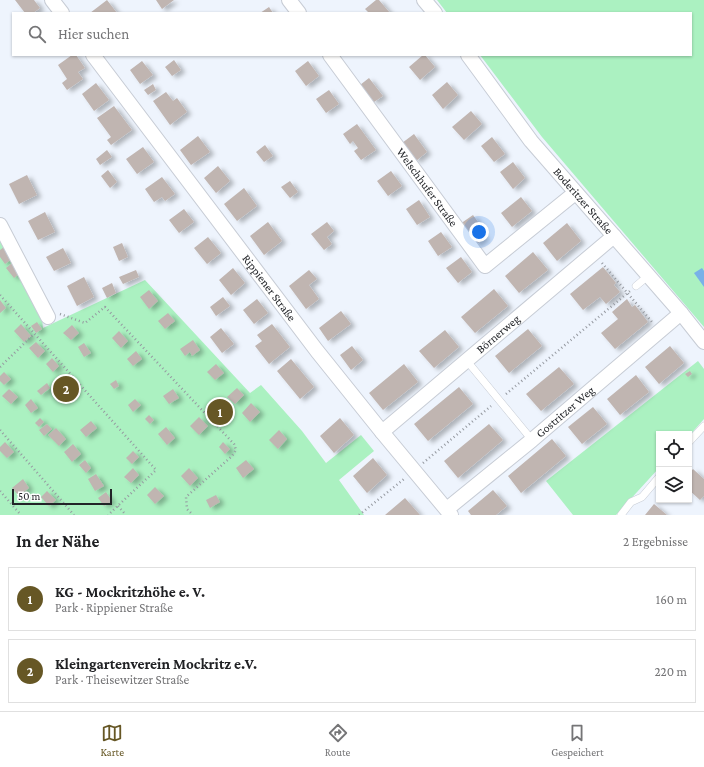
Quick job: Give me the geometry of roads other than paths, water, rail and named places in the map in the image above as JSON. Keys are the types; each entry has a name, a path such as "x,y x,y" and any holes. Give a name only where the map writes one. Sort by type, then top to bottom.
{"street":[{"path":"52,0 61,12"},
{"path":"289,0 298,12"},
{"path":"424,0 434,12"},
{"name":"Rippiener Straße","path":"94,56 318,352 449,512"},
{"name":"Welschhufer Straße","path":"331,56 485,266 575,193"},
{"name":"Boderitzer Straße","path":"469,56 531,141 681,313 704,342"},
{"path":"0,225 48,317"},
{"name":"Börnerweg","path":"382,432 614,236"},
{"name":"Gostritzer Weg","path":"449,512 681,313"}],"lane":[{"path":"636,286 648,276"},
{"path":"467,361 532,440"},
{"path":"692,439 704,426"},
{"path":"621,515 631,502 642,497 656,481"}],"water":[{"path":"702,268 704,271 704,287 694,273"}],"place":[{"name":"Kleingartenverein Mockritz e.V.","path":"66,389"},
{"name":"KG - Mockritzhöhe e. V.","path":"220,412"}]}
